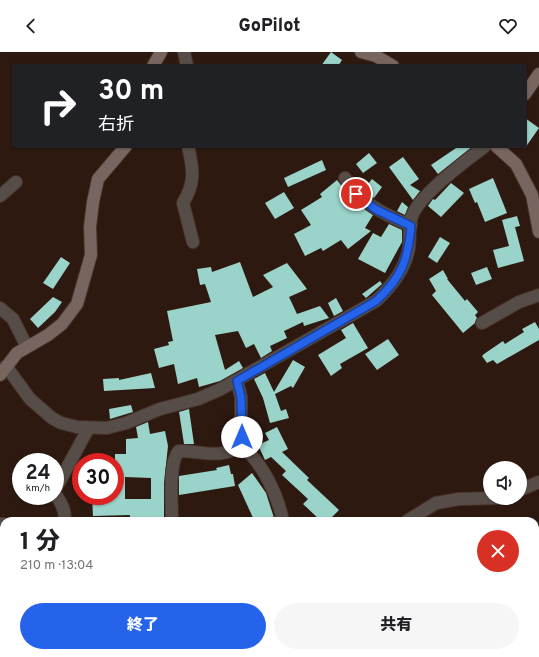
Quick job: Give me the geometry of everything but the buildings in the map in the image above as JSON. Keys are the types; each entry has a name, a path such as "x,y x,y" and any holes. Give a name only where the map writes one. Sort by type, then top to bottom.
{"street":[{"path":"154,64 161,52"},
{"path":"184,52 187,64"},
{"path":"361,52 376,56 390,64"},
{"path":"527,91 539,74"},
{"path":"3,371 17,353 48,335 62,324 78,304 91,255 90,227 98,179 124,148"},
{"path":"189,148 194,169 188,195 183,202 193,242"},
{"path":"3,371 10,370 30,399 52,418 61,423 88,429 107,428 126,423 160,409 198,399 237,381 376,301 392,284 408,256 412,216 424,199 483,148"},
{"path":"498,148 516,164 532,195 539,232"},
{"path":"344,178 356,194 375,209 411,226"},
{"path":"0,196 16,182"},
{"path":"482,323 519,302 539,295"},
{"path":"0,308 13,319 27,347"},
{"path":"237,381 241,397 241,445 260,467 270,484 279,503 282,517"},
{"path":"64,475 88,429"},
{"path":"172,517 173,466 175,455 179,451 222,454 230,453 241,445"},
{"path":"527,487 539,482"},
{"path":"413,517 436,503 460,499 483,498"},
{"path":"63,505 66,517"}],"route":[{"path":"242,437 241,397 240,387 237,381 376,301 392,284 408,256 411,226 375,209 356,194"}]}
